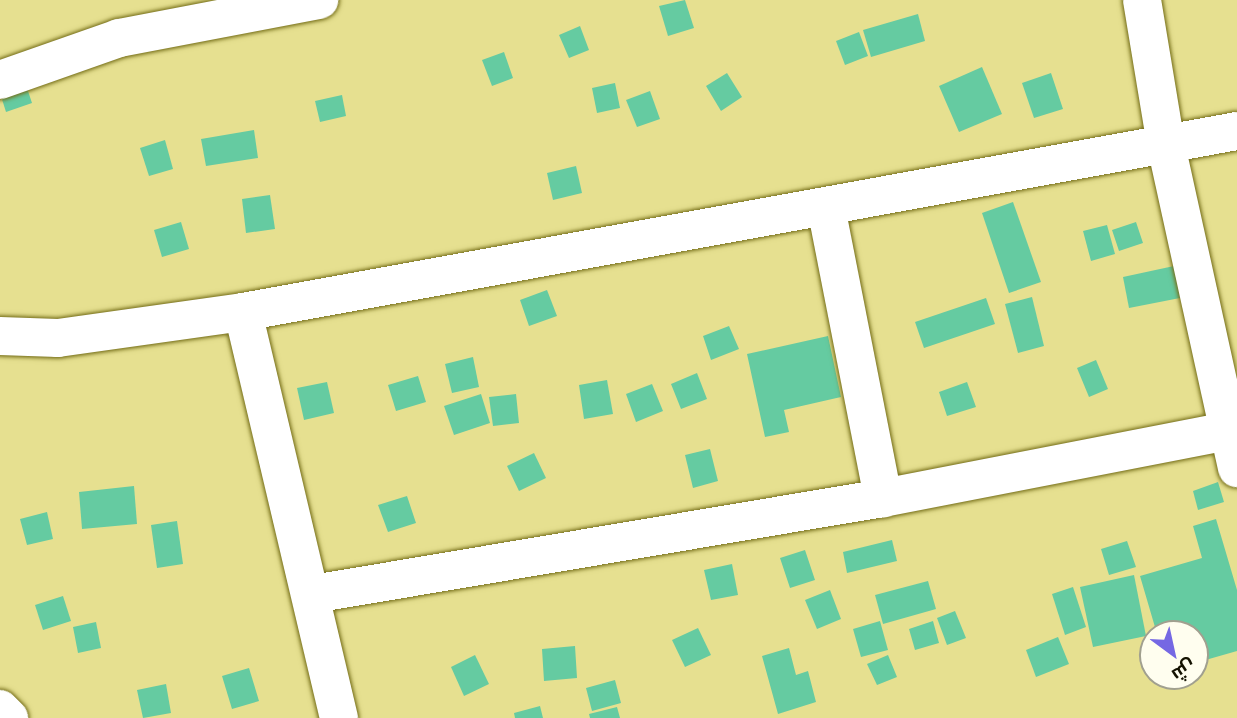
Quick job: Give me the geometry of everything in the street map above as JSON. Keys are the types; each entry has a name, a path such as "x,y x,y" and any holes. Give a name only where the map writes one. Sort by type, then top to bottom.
{"street":[{"path":"0,80 119,38 318,0"},
{"path":"1142,0 1166,145 1233,430 1237,468"},
{"path":"0,336 58,338 243,312 1237,131"},
{"path":"826,207 883,498"},
{"path":"243,312 313,594 339,718"},
{"path":"313,594 883,498 1233,430"},
{"path":"0,709 9,718"}],"building":[{"path":"685,0 694,28 668,36 659,6"},
{"path":"918,14 925,41 871,57 863,30"},
{"path":"580,26 589,50 569,58 559,35"},
{"path":"859,32 868,56 845,65 836,41"},
{"path":"504,52 513,78 492,86 482,60"},
{"path":"982,67 1002,114 959,132 939,86"},
{"path":"727,73 742,97 721,111 706,86"},
{"path":"1051,73 1063,109 1034,118 1022,83"},
{"path":"24,79 32,103 6,112 0,93"},
{"path":"615,83 620,108 597,113 592,88"},
{"path":"650,91 660,119 637,127 626,100"},
{"path":"342,95 346,116 320,122 315,101"},
{"path":"254,130 258,158 206,166 201,139"},
{"path":"165,140 173,169 149,176 140,148"},
{"path":"576,166 582,193 553,200 547,173"},
{"path":"270,195 275,229 246,233 242,199"},
{"path":"1013,202 1041,282 1009,293 982,213"},
{"path":"181,222 189,249 162,257 154,230"},
{"path":"1136,222 1143,243 1119,251 1112,230"},
{"path":"1107,225 1115,254 1091,261 1083,231"},
{"path":"1174,266 1180,298 1129,308 1123,277"},
{"path":"547,290 557,316 529,326 520,300"},
{"path":"1032,297 1044,346 1018,353 1005,304"},
{"path":"986,298 995,324 924,348 915,322"},
{"path":"729,326 739,349 711,360 703,336"},
{"path":"828,336 841,397 784,410 789,432 765,437 747,354"},
{"path":"473,357 479,387 452,393 445,364"},
{"path":"1096,360 1108,389 1089,397 1077,368"},
{"path":"697,373 707,399 681,409 671,384"},
{"path":"418,376 426,402 396,411 388,385"},
{"path":"607,380 613,414 584,419 579,385"},
{"path":"327,382 334,413 304,420 297,388"},
{"path":"967,382 976,407 947,416 939,392"},
{"path":"652,384 663,411 636,422 626,394"},
{"path":"481,394 490,423 454,435 444,406"},
{"path":"516,394 519,423 493,426 489,397"},
{"path":"710,449 718,481 693,488 685,455"},
{"path":"534,453 546,478 519,491 507,466"},
{"path":"1218,482 1224,502 1198,510 1193,491"},
{"path":"134,486 137,524 82,529 79,492"},
{"path":"407,496 416,523 388,532 378,505"},
{"path":"47,512 53,539 27,545 20,519"},
{"path":"1216,519 1237,590 1237,651 1209,659 1209,620 1153,620 1140,576 1202,558 1193,526"},
{"path":"177,521 183,564 157,568 151,525"},
{"path":"892,540 897,561 847,573 843,552"},
{"path":"1127,541 1136,567 1109,575 1101,549"},
{"path":"805,550 815,580 790,588 780,558"},
{"path":"732,564 738,595 711,600 704,570"},
{"path":"1134,575 1143,620 1139,620 1139,637 1093,647 1080,587"},
{"path":"928,581 936,609 883,624 875,595"},
{"path":"1073,587 1086,627 1065,635 1052,594"},
{"path":"830,590 841,619 817,629 805,600"},
{"path":"63,596 71,621 43,630 35,605"},
{"path":"955,611 966,638 947,645 937,618"},
{"path":"880,621 888,650 861,657 853,629"},
{"path":"933,621 939,643 915,650 909,629"},
{"path":"96,622 101,648 78,653 73,627"},
{"path":"698,628 711,655 685,667 672,640"},
{"path":"1058,637 1069,664 1036,677 1026,650"},
{"path":"575,646 577,678 544,681 542,649"},
{"path":"789,648 796,675 808,671 816,702 778,714 762,656"},
{"path":"475,655 489,684 464,696 451,667"},
{"path":"888,655 897,677 877,685 867,664"},
{"path":"249,668 259,701 232,709 222,676"},
{"path":"615,680 621,703 592,711 586,688"},
{"path":"166,684 171,713 143,718 137,690"},
{"path":"540,706 543,718 515,718 514,713"},
{"path":"617,707 620,718 590,718 589,714"}]}
